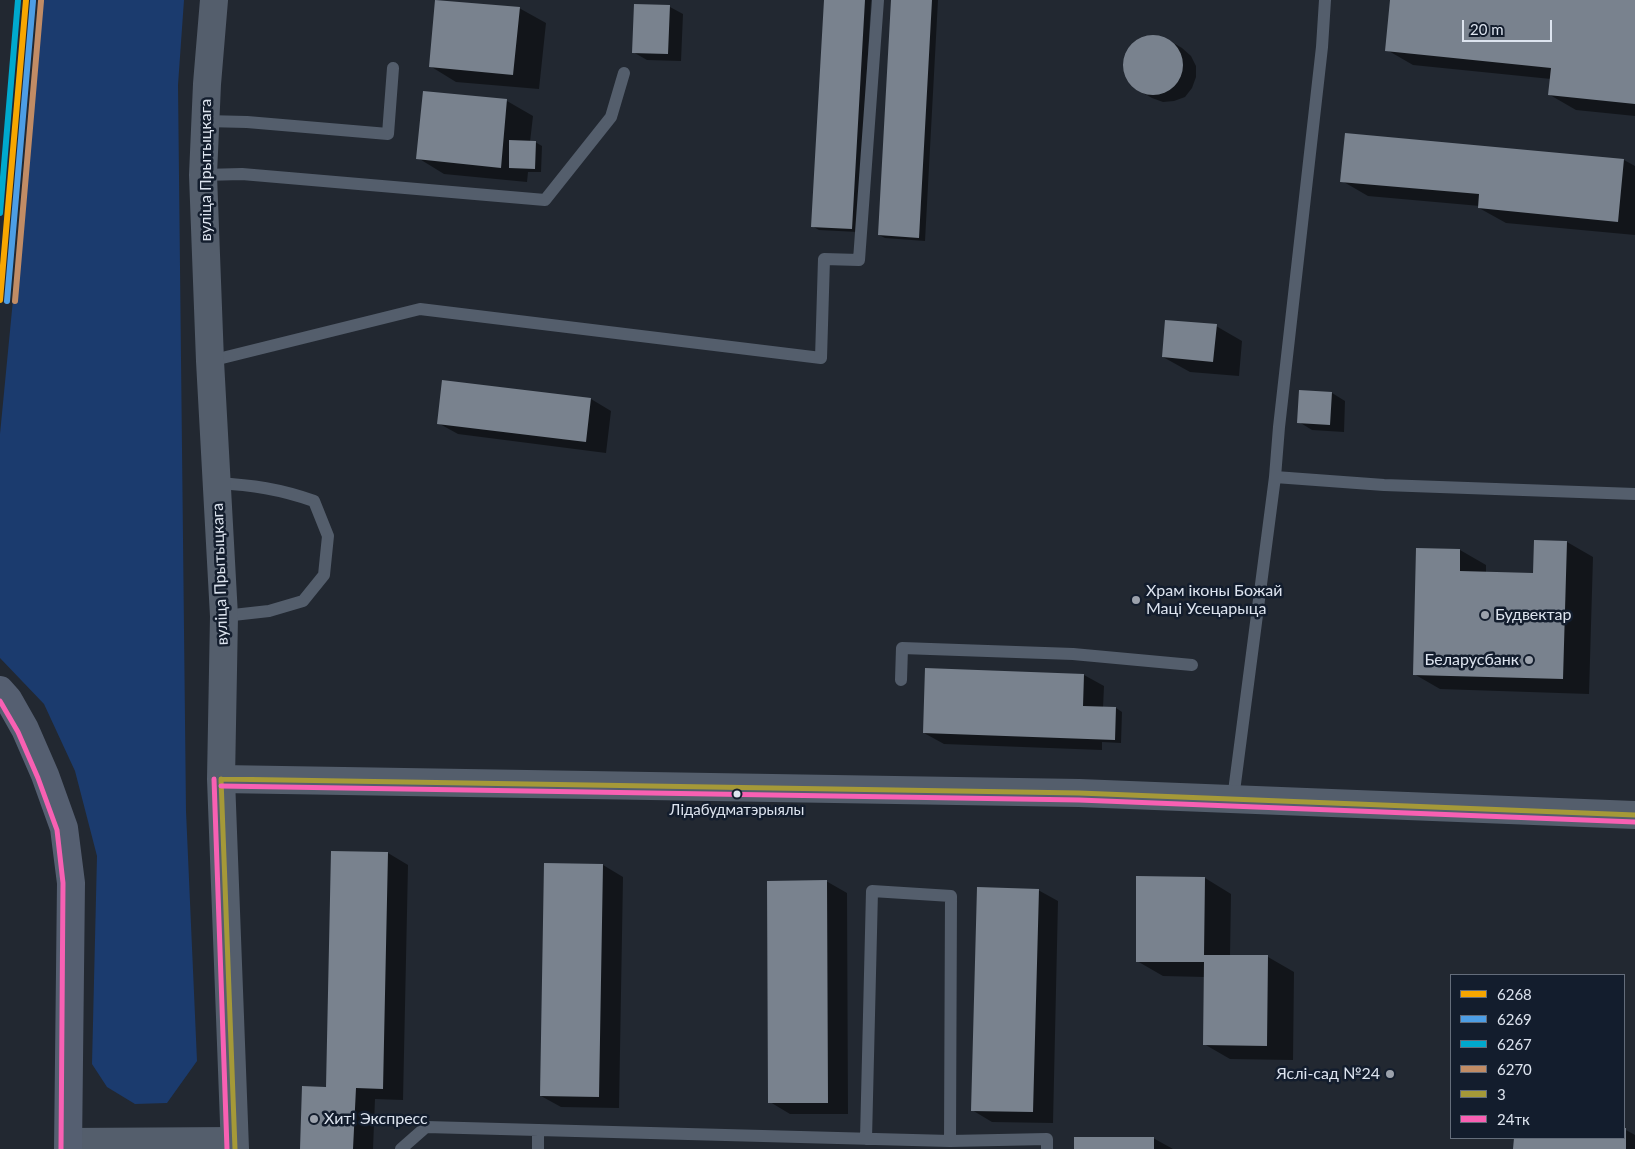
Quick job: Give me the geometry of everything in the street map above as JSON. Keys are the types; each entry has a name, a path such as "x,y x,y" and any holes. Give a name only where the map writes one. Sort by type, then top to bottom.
{"main road":[{"path":"0,690 8,699 25,729 45,775 64,828 70,883 68,1145"}],"street":[{"name":"вуліца Прытыцкага","path":"214,0 203,175 210,361 224,616 221,779 235,1144"},
{"path":"221,779 1079,792 1635,815"},
{"path":"68,1145 235,1144"}],"lane":[{"path":"210,361 420,309 821,358 824,259 859,260 878,0"},
{"path":"1233,799 1275,477 1325,0"},
{"path":"205,121 247,122 388,134 393,68"},
{"path":"203,175 242,174 545,200 611,117 624,73"},
{"path":"1275,477 1384,485 1635,494"},
{"path":"217,483 253,485 289,492 314,501 328,536 324,575 303,601 269,611 224,616"},
{"path":"900,680 902,648 1073,654 1192,664"},
{"path":"866,1139 872,891 951,896 950,1141"},
{"path":"401,1149 426,1127 839,1143 866,1139 950,1141 1047,1139 1048,1149"},
{"path":"538,1130 538,1149"}],"shaded area":[{"path":"42,0 184,0 178,85 186,811 197,1061 167,1103 135,1104 107,1087 92,1064 97,856 75,771 44,704 0,658 0,434"}],"building":[{"path":"435,0 520,7 513,75 429,67"},
{"path":"824,0 865,0 852,229 811,227"},
{"path":"891,0 932,0 919,238 878,235"},
{"path":"1390,0 1635,0 1635,104 1548,95 1551,68 1385,51"},
{"path":"634,4 670,5 668,54 632,53"},
{"path":"1147,35 1159,35 1170,40 1178,48 1183,59 1181,77 1170,90 1159,95 1147,95 1136,90 1128,82 1123,71 1123,59 1128,48 1136,40"},
{"path":"423,91 507,99 501,168 416,159"},
{"path":"1345,133 1624,159 1618,222 1478,208 1479,194 1340,182"},
{"path":"509,140 536,141 535,169 509,168"},
{"path":"1165,320 1217,324 1213,362 1162,357"},
{"path":"442,380 591,398 586,442 437,424"},
{"path":"1299,390 1332,392 1330,425 1297,423"},
{"path":"1534,540 1567,541 1563,679 1413,675 1416,548 1460,549 1460,571 1533,573"},
{"path":"925,668 1084,674 1083,706 1116,707 1115,740 923,733"},
{"path":"331,851 388,852 383,1089 356,1088 353,1149 300,1149 302,1086 326,1087"},
{"path":"544,863 603,864 599,1097 540,1096"},
{"path":"1136,876 1205,877 1204,955 1268,955 1267,1046 1203,1045 1204,962 1136,962"},
{"path":"827,880 828,1103 768,1103 767,881"},
{"path":"977,887 1039,889 1033,1112 971,1111"},
{"path":"1626,1128 1626,1149 1513,1149 1514,1139 1625,1139"},
{"path":"1074,1137 1154,1137 1154,1149 1074,1149"}],"transit line":[{"name":"6267","path":"0,213 18,0"},
{"name":"6268","path":"0,300 26,0"},
{"name":"6269","path":"7,301 33,1"},
{"name":"6270","path":"15,301 41,1"},
{"name":"24тк","path":"0,701 18,732 38,778 57,830 63,883 61,1149"},
{"name":"24тк","path":"214,779 227,1149"},
{"name":"3","path":"221,779 1079,793 1635,815"},
{"name":"3","path":"221,779 235,1149"},
{"name":"24тк","path":"221,786 1079,800 1635,822"}],"place":[{"name":"Храм іконы Божай Маці Усецарыца","path":"1136,600"},
{"name":"Будвектар","path":"1485,615"},
{"name":"Беларусбанк","path":"1529,660"},
{"name":"Лідабудматэрыялы","path":"737,794"},
{"name":"Яслі-сад №24","path":"1390,1074"},
{"name":"Хит! Экспресс","path":"314,1119"}]}
